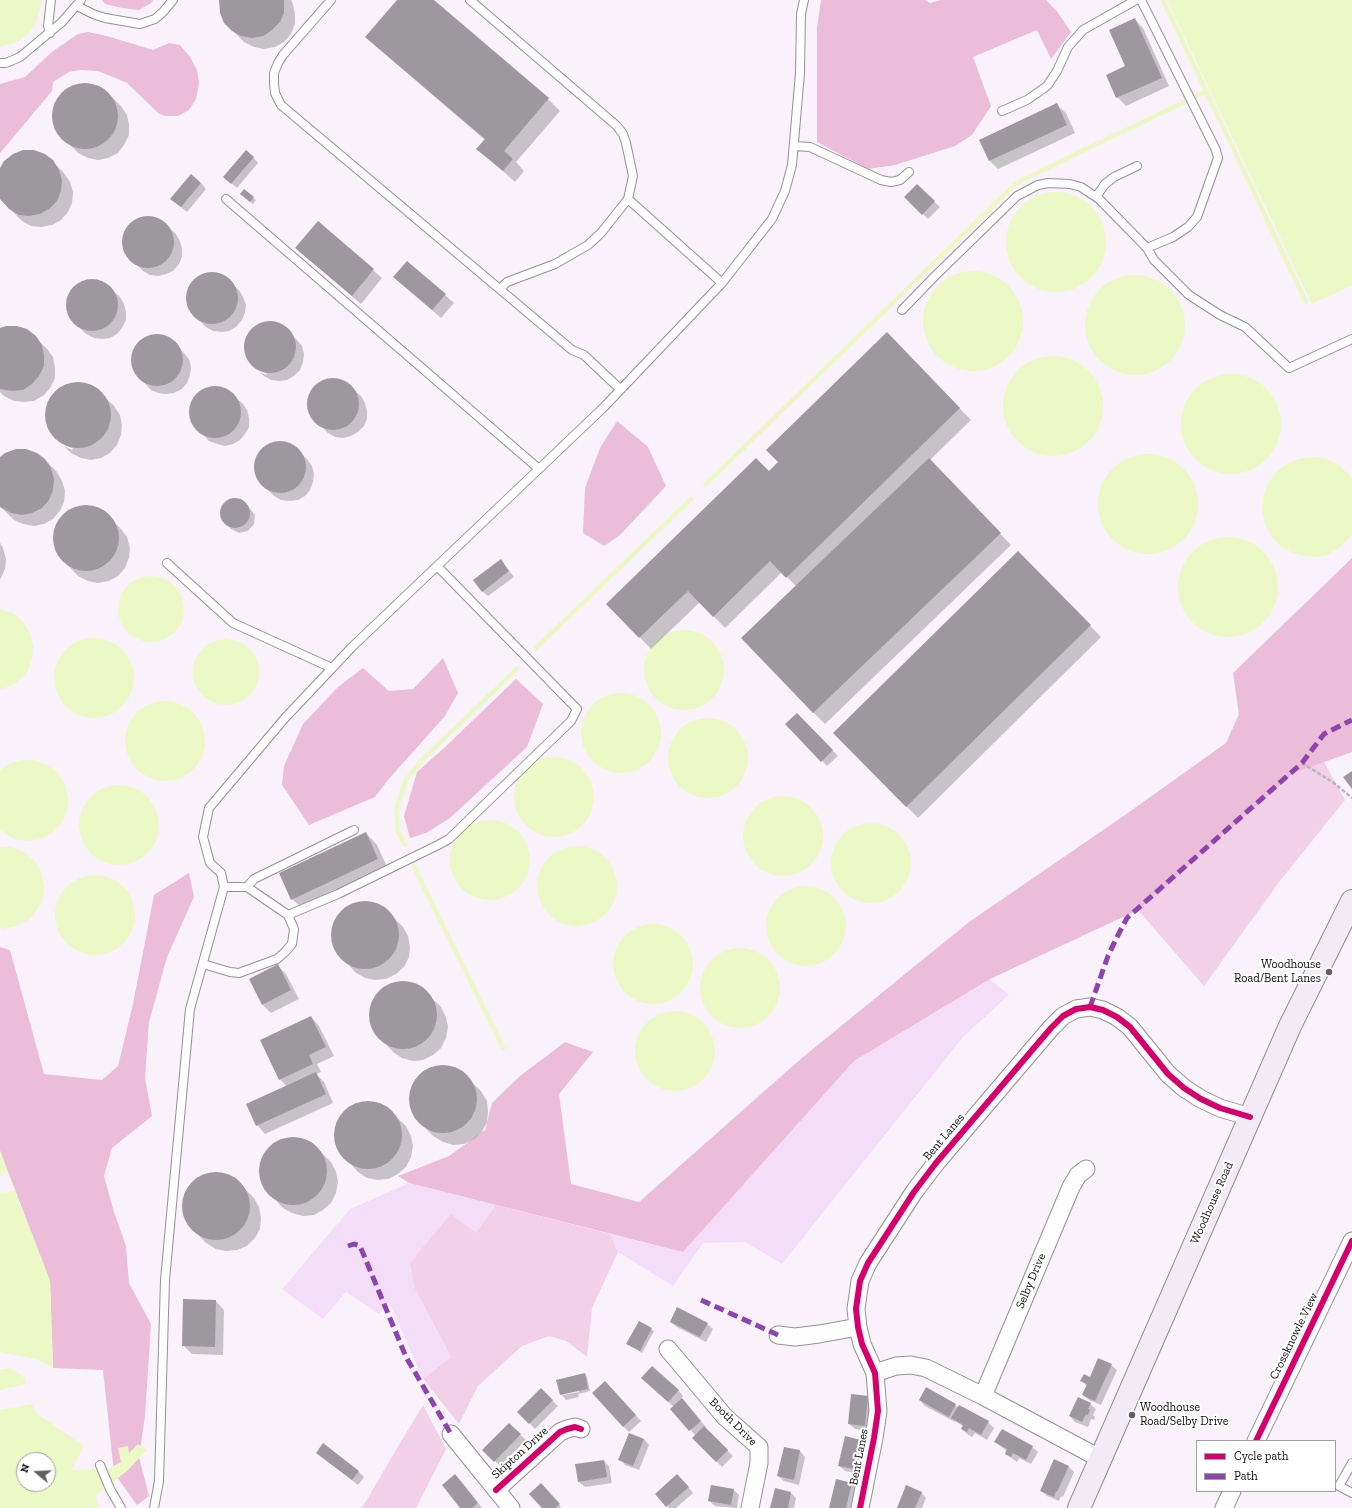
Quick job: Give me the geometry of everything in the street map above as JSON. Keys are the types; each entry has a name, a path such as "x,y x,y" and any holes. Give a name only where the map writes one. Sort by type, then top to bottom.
{"street":[{"name":"Woodhouse Road","path":"1079,1508 1290,1026 1352,900"},
{"name":"Bent Lanes","path":"860,1508 878,1411 875,1373 862,1344 858,1327 856,1309 860,1281 865,1269 885,1235 936,1162 1051,1028 1063,1016 1076,1009 1094,1007 1117,1017 1130,1027 1168,1074 1184,1088 1201,1099 1220,1108 1250,1117"},
{"name":"Selby Drive","path":"983,1396 1071,1187 1078,1175 1086,1169"},
{"name":"Crossknowle View","path":"1256,1440 1352,1241"},
{"path":"778,1335 795,1337 858,1327"},
{"name":"Booth Drive","path":"668,1349 725,1417 759,1447 759,1463 750,1508"},
{"path":"875,1373 896,1366 911,1365 926,1368 983,1396 1101,1459"},
{"name":"Skipton Drive","path":"496,1490 560,1432 567,1428 575,1427 581,1429"},
{"path":"451,1434 508,1507"},
{"path":"1224,1508 1232,1492"}],"lane":[{"path":"50,33 48,26 51,0"},
{"path":"0,63 6,63 20,57 50,33 79,3 93,14 105,18 140,24 155,19 164,12 173,0"},
{"path":"331,0 283,55 274,73 274,84 278,99 286,110 572,350 584,355 620,389"},
{"path":"470,0 617,126 623,134 626,143 633,176 628,198 600,233 588,245 555,264 507,282 500,289"},
{"path":"154,1508 159,1481 165,1280 190,1009 224,887 221,873 210,863 203,837 209,808 285,718 352,647 604,407 722,283 772,219 785,191 792,165 800,74 801,14 804,0"},
{"path":"1002,111 1027,100 1047,86 1057,71 1068,47 1083,30 1136,0"},
{"path":"1141,0 1216,150 1218,158 1197,217 1188,228 1174,237 1147,248"},
{"path":"794,146 810,147 881,180 891,182 900,180 909,172"},
{"path":"1096,197 1105,184 1114,177 1137,166"},
{"path":"902,310 1017,196 1038,185 1048,183 1070,184 1081,187 1096,197 1147,248 1154,260 1189,296 1220,315 1245,327 1289,368 1352,339"},
{"path":"628,198 722,283"},
{"path":"226,199 539,469"},
{"path":"167,563 233,623 332,668"},
{"path":"288,916 449,839 571,721 577,709 437,566"},
{"path":"247,887 254,879 354,830"},
{"path":"202,964 239,973 277,959 292,944 294,929 288,916 247,887 224,887"},
{"path":"1352,1463 1339,1486 1352,1493"},
{"path":"100,1465 110,1489 121,1508"}],"path":[{"path":"1302,764 1334,783 1352,798"}],"shaded area":[{"path":"0,0 41,0 41,5 36,24 28,34 17,42 0,47"},
{"path":"102,0 153,0 151,3 139,10 105,4"},
{"path":"821,0 925,0 930,3 941,0 1046,0 1056,10 1071,32 1051,59 1037,30 973,57 991,106 972,135 955,146 895,165 868,169 817,142 817,28"},
{"path":"1167,0 1352,0 1352,285 1312,304"},
{"path":"88,32 107,36 153,50 169,43 180,45 190,57 197,70 199,83 196,99 189,110 178,116 165,116 158,113 127,83 98,71 81,70 69,72 53,82 52,91 0,153 0,84 25,77 53,51 78,34"},
{"path":"1056,192 1075,196 1091,207 1102,223 1106,242 1102,261 1091,277 1075,288 1056,292 1037,288 1021,277 1010,261 1006,242 1010,223 1021,207 1037,196"},
{"path":"973,271 992,275 1008,286 1019,302 1023,321 1019,340 1008,356 992,367 973,371 954,367 938,356 927,340 923,321 927,302 938,286 954,275"},
{"path":"1135,275 1154,279 1170,290 1181,306 1185,325 1181,344 1170,360 1154,371 1135,375 1116,371 1100,360 1089,344 1085,325 1089,306 1100,290 1116,279"},
{"path":"1053,356 1072,360 1088,371 1099,387 1103,406 1099,425 1088,441 1072,452 1053,456 1034,452 1018,441 1007,425 1003,406 1007,387 1018,371 1034,360"},
{"path":"1231,374 1250,378 1266,389 1277,405 1281,424 1277,443 1266,459 1250,470 1231,474 1212,470 1196,459 1185,443 1181,424 1185,405 1196,389 1212,378"},
{"path":"617,421 648,447 666,486 620,535 604,546 583,533 585,488 600,448"},
{"path":"1148,454 1167,458 1183,469 1194,485 1198,504 1194,523 1183,539 1167,550 1148,554 1129,550 1113,539 1102,523 1098,504 1102,485 1113,469 1129,458"},
{"path":"1313,457 1327,459 1339,465 1352,478 1352,535 1339,548 1329,554 1317,557 1293,553 1281,546 1271,536 1265,524 1262,510 1263,497 1268,484 1276,472 1287,464 1299,459"},
{"path":"1228,537 1247,541 1263,552 1274,568 1278,587 1274,606 1263,622 1247,633 1228,637 1209,633 1193,622 1182,606 1178,587 1182,568 1193,552 1209,541"},
{"path":"1352,558 1352,752 1294,773 1138,910 990,979 854,1061 683,1252 409,1183 398,1176 449,1156 485,1130 492,1103 520,1076 565,1042 593,1052 559,1094 571,1184 639,1202 803,1057 969,922 1125,815 1226,743 1239,714 1233,673"},
{"path":"151,576 164,579 174,586 181,596 184,609 181,622 174,632 164,639 151,642 138,639 128,632 121,622 118,609 121,596 128,586 138,579"},
{"path":"0,609 13,613 23,622 30,633 33,646 32,659 27,672 18,681 6,688 0,689"},
{"path":"676,630 692,630 713,641 724,662 724,678 713,699 692,710 676,710 662,704 655,699 650,692 644,678 644,662 650,648 655,641 662,636"},
{"path":"86,638 102,638 123,649 134,670 134,686 123,707 102,718 86,718 72,712 65,707 60,700 54,686 54,670 60,656 65,649 72,644"},
{"path":"226,639 239,642 249,649 256,659 259,672 256,685 249,695 239,702 226,705 213,702 203,695 196,685 193,672 196,659 203,649 213,642"},
{"path":"443,658 458,693 445,716 387,781 375,797 309,825 282,785 284,766 303,724 338,687 363,668 389,691 413,689"},
{"path":"516,679 543,704 527,747 450,818 426,833 410,838 404,816 417,772"},
{"path":"613,693 629,693 650,704 661,725 661,741 650,762 629,773 613,773 599,767 592,762 587,755 581,741 581,725 587,711 592,704 599,699"},
{"path":"157,701 173,701 194,712 205,733 205,749 194,770 173,781 157,781 143,775 136,770 131,763 125,749 125,733 131,719 136,712 143,707"},
{"path":"700,718 716,718 737,729 748,750 748,766 737,787 716,798 700,798 686,792 679,787 674,780 668,766 668,750 674,736 679,729 686,724"},
{"path":"546,757 562,757 583,768 594,789 594,805 583,826 562,837 546,837 532,831 525,826 520,819 514,805 514,789 520,775 525,768 532,763"},
{"path":"21,760 35,760 47,765 58,773 65,784 68,797 67,811 61,823 52,833 40,839 27,841 14,839 0,830 0,770 9,764"},
{"path":"1324,762 1345,800 1279,882 1204,986 1138,910 1294,773"},
{"path":"111,785 127,785 148,796 159,817 159,833 148,854 127,865 111,865 97,859 90,854 85,847 79,833 79,817 85,803 90,796 97,791"},
{"path":"775,796 791,796 812,807 823,828 823,844 812,865 791,876 775,876 761,870 754,865 749,858 743,844 743,828 749,814 754,807 761,802"},
{"path":"482,820 498,820 519,831 530,852 530,868 519,889 498,900 482,900 468,894 461,889 456,882 450,868 450,852 456,838 461,831 468,826"},
{"path":"863,823 879,823 900,834 911,855 911,871 900,892 879,903 863,903 849,897 842,892 837,885 831,871 831,855 837,841 842,834 849,829"},
{"path":"569,846 585,846 606,857 617,878 617,894 606,915 585,926 569,926 555,920 548,915 543,908 537,894 537,878 543,864 548,857 555,852"},
{"path":"0,847 11,847 24,852 34,860 41,872 44,885 43,898 37,910 28,920 16,926 3,929 0,928"},
{"path":"189,873 194,897 167,957 149,1022 145,1078 152,1116 112,1148 104,1176 114,1212 126,1246 129,1283 151,1324 145,1416 139,1457 149,1496 137,1505 114,1473 103,1370 53,1368 50,1281 0,1151 0,947 10,950 44,1074 102,1080 118,1066 133,1004 154,895"},
{"path":"87,875 103,875 124,886 135,907 135,923 124,944 103,955 87,955 73,949 66,944 61,937 55,923 55,907 61,893 66,886 73,881"},
{"path":"798,886 814,886 835,897 846,918 846,934 835,955 814,966 798,966 784,960 777,955 772,948 766,934 766,918 772,904 777,897 784,892"},
{"path":"645,924 661,924 682,935 693,956 693,972 682,993 661,1004 645,1004 631,998 624,993 619,986 613,972 613,956 619,942 624,935 631,930"},
{"path":"732,948 748,948 769,959 780,980 780,996 769,1017 748,1028 732,1028 718,1022 711,1017 706,1010 700,996 700,980 706,966 711,959 718,954"},
{"path":"990,979 1009,995 963,1037 782,1264 745,1242 703,1243 673,1286 618,1252 610,1234 683,1252 854,1061"},
{"path":"667,1011 683,1011 704,1022 715,1043 715,1059 704,1080 683,1091 667,1091 653,1085 646,1080 641,1073 635,1059 635,1043 641,1029 646,1022 653,1017"},
{"path":"0,1151 50,1281 53,1368 37,1359 0,1352"},
{"path":"409,1183 496,1205 476,1234 451,1214 415,1289 451,1357 423,1379 389,1302 379,1314 346,1292 323,1319 282,1289 350,1209"},
{"path":"496,1205 610,1234 618,1252 592,1308 587,1357 566,1341 549,1336 522,1346 478,1386 459,1424 423,1379 451,1357 415,1289 410,1263 451,1214 476,1233"},
{"path":"10,1368 25,1378 26,1384 0,1390 0,1370"},
{"path":"32,1404 37,1414 84,1446 71,1470 108,1469 121,1462 118,1448 128,1446 129,1453 138,1444 147,1450 127,1471 96,1495 98,1508 90,1508 89,1505 86,1508 0,1508 0,1410"},
{"path":"423,1405 446,1449 416,1508 361,1508 368,1498"}],"pier":[{"path":"7,1171 15,1191 0,1193 0,1176"}],"building":[{"path":"219,0 284,0 284,13 280,22 263,36 252,38 241,36 232,31 224,23 220,13"},
{"path":"397,0 434,0 549,98 504,151 513,159 503,171 476,149 485,139 365,37"},
{"path":"1135,18 1162,78 1116,98 1106,75 1125,66 1109,30"},
{"path":"85,83 98,86 108,93 115,103 118,116 115,129 108,139 98,146 85,149 72,146 62,139 55,129 52,116 55,103 62,93 72,86"},
{"path":"1057,103 1067,125 989,161 979,140"},
{"path":"23,150 34,150 45,154 53,160 59,170 62,180 61,191 57,201 49,209 40,214 29,216 19,215 9,209 0,199 0,168 4,161 13,154"},
{"path":"246,150 254,157 231,184 223,177"},
{"path":"191,174 201,183 181,207 170,199"},
{"path":"917,184 935,201 922,215 904,197"},
{"path":"244,189 254,197 250,202 240,194"},
{"path":"148,216 158,218 166,224 172,232 174,242 172,252 166,260 158,266 148,268 138,266 130,260 124,252 122,242 124,232 130,224 138,218"},
{"path":"318,221 374,269 352,296 295,248"},
{"path":"407,261 446,294 432,310 393,277"},
{"path":"212,272 222,274 230,280 236,288 238,298 236,308 230,316 222,322 212,324 202,322 194,316 188,308 186,298 188,288 194,280 202,274"},
{"path":"92,279 102,281 110,287 116,295 118,305 116,315 110,323 102,329 92,331 82,329 74,323 68,315 66,305 68,295 74,287 82,281"},
{"path":"270,321 280,323 288,329 294,337 296,347 294,357 288,365 280,371 270,373 260,371 252,365 246,357 244,347 246,337 252,329 260,323"},
{"path":"6,326 17,326 27,329 36,336 42,345 44,366 39,376 32,384 23,390 12,391 0,389 0,328"},
{"path":"887,332 960,408 786,578 770,561 713,617 688,591 639,638 606,604 756,458 769,471 778,462 766,450"},
{"path":"157,334 167,336 175,342 181,350 183,360 181,370 175,378 167,384 157,386 147,384 139,378 133,370 131,360 133,350 139,342 147,336"},
{"path":"333,378 343,380 351,386 357,394 359,404 357,414 351,422 343,428 333,430 323,428 315,422 309,414 307,404 309,394 315,386 323,380"},
{"path":"78,382 91,385 101,392 108,402 111,415 108,428 101,438 91,445 78,448 65,445 55,438 48,428 45,415 48,402 55,392 65,385"},
{"path":"215,386 225,388 233,394 239,402 241,412 239,422 233,430 225,436 215,438 205,436 197,430 191,422 189,412 191,402 197,394 205,388"},
{"path":"280,441 290,443 298,449 304,457 306,467 304,477 298,485 290,491 280,493 270,491 262,485 256,477 254,467 256,457 262,449 270,443"},
{"path":"16,449 26,449 37,453 45,459 51,468 54,479 53,490 49,500 42,508 32,513 22,515 11,513 0,507 0,457 5,453"},
{"path":"929,458 1001,533 813,713 741,638"},
{"path":"235,498 246,502 250,513 246,524 235,528 224,524 220,513 224,502"},
{"path":"86,505 99,508 109,515 116,525 119,538 116,551 109,561 99,568 86,571 73,568 63,561 56,551 53,538 56,525 63,515 73,508"},
{"path":"1018,551 1091,625 906,807 833,733"},
{"path":"501,559 509,571 482,592 473,580"},
{"path":"797,713 833,750 821,762 785,724"},
{"path":"1352,771 1352,789 1343,777"},
{"path":"366,832 378,859 291,900 279,873"},
{"path":"365,901 378,904 389,911 396,922 399,935 396,948 389,959 378,966 365,969 352,966 341,959 334,948 331,935 334,922 341,911 352,904"},
{"path":"278,964 291,990 262,1005 249,979"},
{"path":"403,981 416,984 427,991 434,1002 437,1015 434,1028 427,1039 416,1046 403,1049 390,1046 379,1039 372,1028 369,1015 372,1002 379,991 390,984"},
{"path":"311,1016 326,1047 309,1055 313,1064 279,1080 260,1040"},
{"path":"443,1065 456,1068 467,1075 474,1086 477,1099 474,1112 467,1123 456,1130 443,1133 430,1130 419,1123 412,1112 409,1099 412,1086 419,1075 430,1068"},
{"path":"316,1072 326,1094 256,1126 246,1104"},
{"path":"368,1101 381,1104 392,1111 399,1122 402,1135 399,1148 392,1159 381,1166 368,1169 355,1166 344,1159 337,1148 334,1135 337,1122 344,1111 355,1104"},
{"path":"293,1137 306,1140 317,1147 324,1158 327,1171 324,1184 317,1195 306,1202 293,1205 280,1202 269,1195 262,1184 259,1171 262,1158 269,1147 280,1140"},
{"path":"216,1172 229,1175 240,1182 247,1193 250,1206 247,1219 240,1230 229,1237 216,1240 203,1237 192,1230 185,1219 182,1206 185,1193 192,1182 203,1175"},
{"path":"183,1299 216,1300 215,1347 182,1346"},
{"path":"677,1307 708,1323 700,1337 670,1322"},
{"path":"639,1321 652,1328 640,1351 626,1344"},
{"path":"1098,1358 1112,1364 1095,1401 1082,1395 1087,1384 1080,1381 1084,1374 1090,1377"},
{"path":"652,1366 679,1390 668,1402 641,1378"},
{"path":"585,1373 588,1389 560,1395 556,1380"},
{"path":"605,1381 636,1415 623,1427 592,1393"},
{"path":"926,1387 956,1404 949,1417 919,1400"},
{"path":"541,1388 553,1400 529,1424 517,1412"},
{"path":"851,1394 868,1396 865,1426 848,1424"},
{"path":"1078,1397 1091,1403 1088,1409 1090,1410 1088,1415 1086,1414 1082,1422 1069,1416"},
{"path":"682,1398 701,1421 689,1431 670,1409"},
{"path":"959,1405 989,1421 981,1435 969,1428 967,1432 961,1429 963,1425 951,1418"},
{"path":"509,1423 521,1434 494,1462 482,1450"},
{"path":"704,1426 728,1450 716,1462 692,1438"},
{"path":"1002,1429 1033,1446 1026,1460 1013,1453 1011,1457 1005,1454 1007,1449 994,1442"},
{"path":"629,1433 644,1439 633,1466 618,1460"},
{"path":"845,1436 861,1440 854,1469 838,1466"},
{"path":"323,1443 359,1471 352,1480 316,1453"},
{"path":"784,1447 800,1450 794,1480 777,1476"},
{"path":"1054,1459 1069,1466 1054,1497 1040,1491"},
{"path":"604,1460 607,1477 578,1482 575,1464"},
{"path":"455,1474 478,1503 472,1508 460,1508 442,1485"},
{"path":"677,1474 689,1487 666,1507 655,1494"},
{"path":"836,1479 852,1483 846,1508 829,1508"},
{"path":"541,1483 560,1504 555,1508 542,1508 529,1494"},
{"path":"711,1485 734,1489 731,1505 708,1501"},
{"path":"906,1485 922,1492 915,1508 897,1508"},
{"path":"775,1488 791,1492 788,1508 770,1508"}],"waterway":[{"path":"1163,0 1306,302"},
{"path":"705,485 1011,188 1020,181 1207,91"},
{"path":"536,648 691,499"},
{"path":"405,845 398,831 397,807 406,780 422,760 517,669"},
{"path":"414,866 503,1048"}],"marked path":[{"path":"1090,1007 1108,956 1127,918 1302,763 1324,734 1352,720"},
{"path":"348,1246 354,1244 360,1246 406,1357 451,1434"},
{"path":"701,1300 778,1335"}],"cycle path":[{"path":"860,1508 878,1411 875,1373 862,1344 858,1327 856,1309 860,1281 868,1263 914,1192 936,1163 1051,1028 1063,1016 1076,1009 1090,1007 1103,1010 1117,1017 1130,1027 1168,1074 1184,1088 1201,1099 1220,1108 1250,1117"},
{"path":"1256,1440 1352,1241"},
{"path":"496,1490 560,1432 575,1427 581,1429"}],"place":[{"name":"Woodhouse Road/Bent Lanes","path":"1329,972"},
{"name":"Woodhouse Road/Selby Drive","path":"1132,1415"}]}
